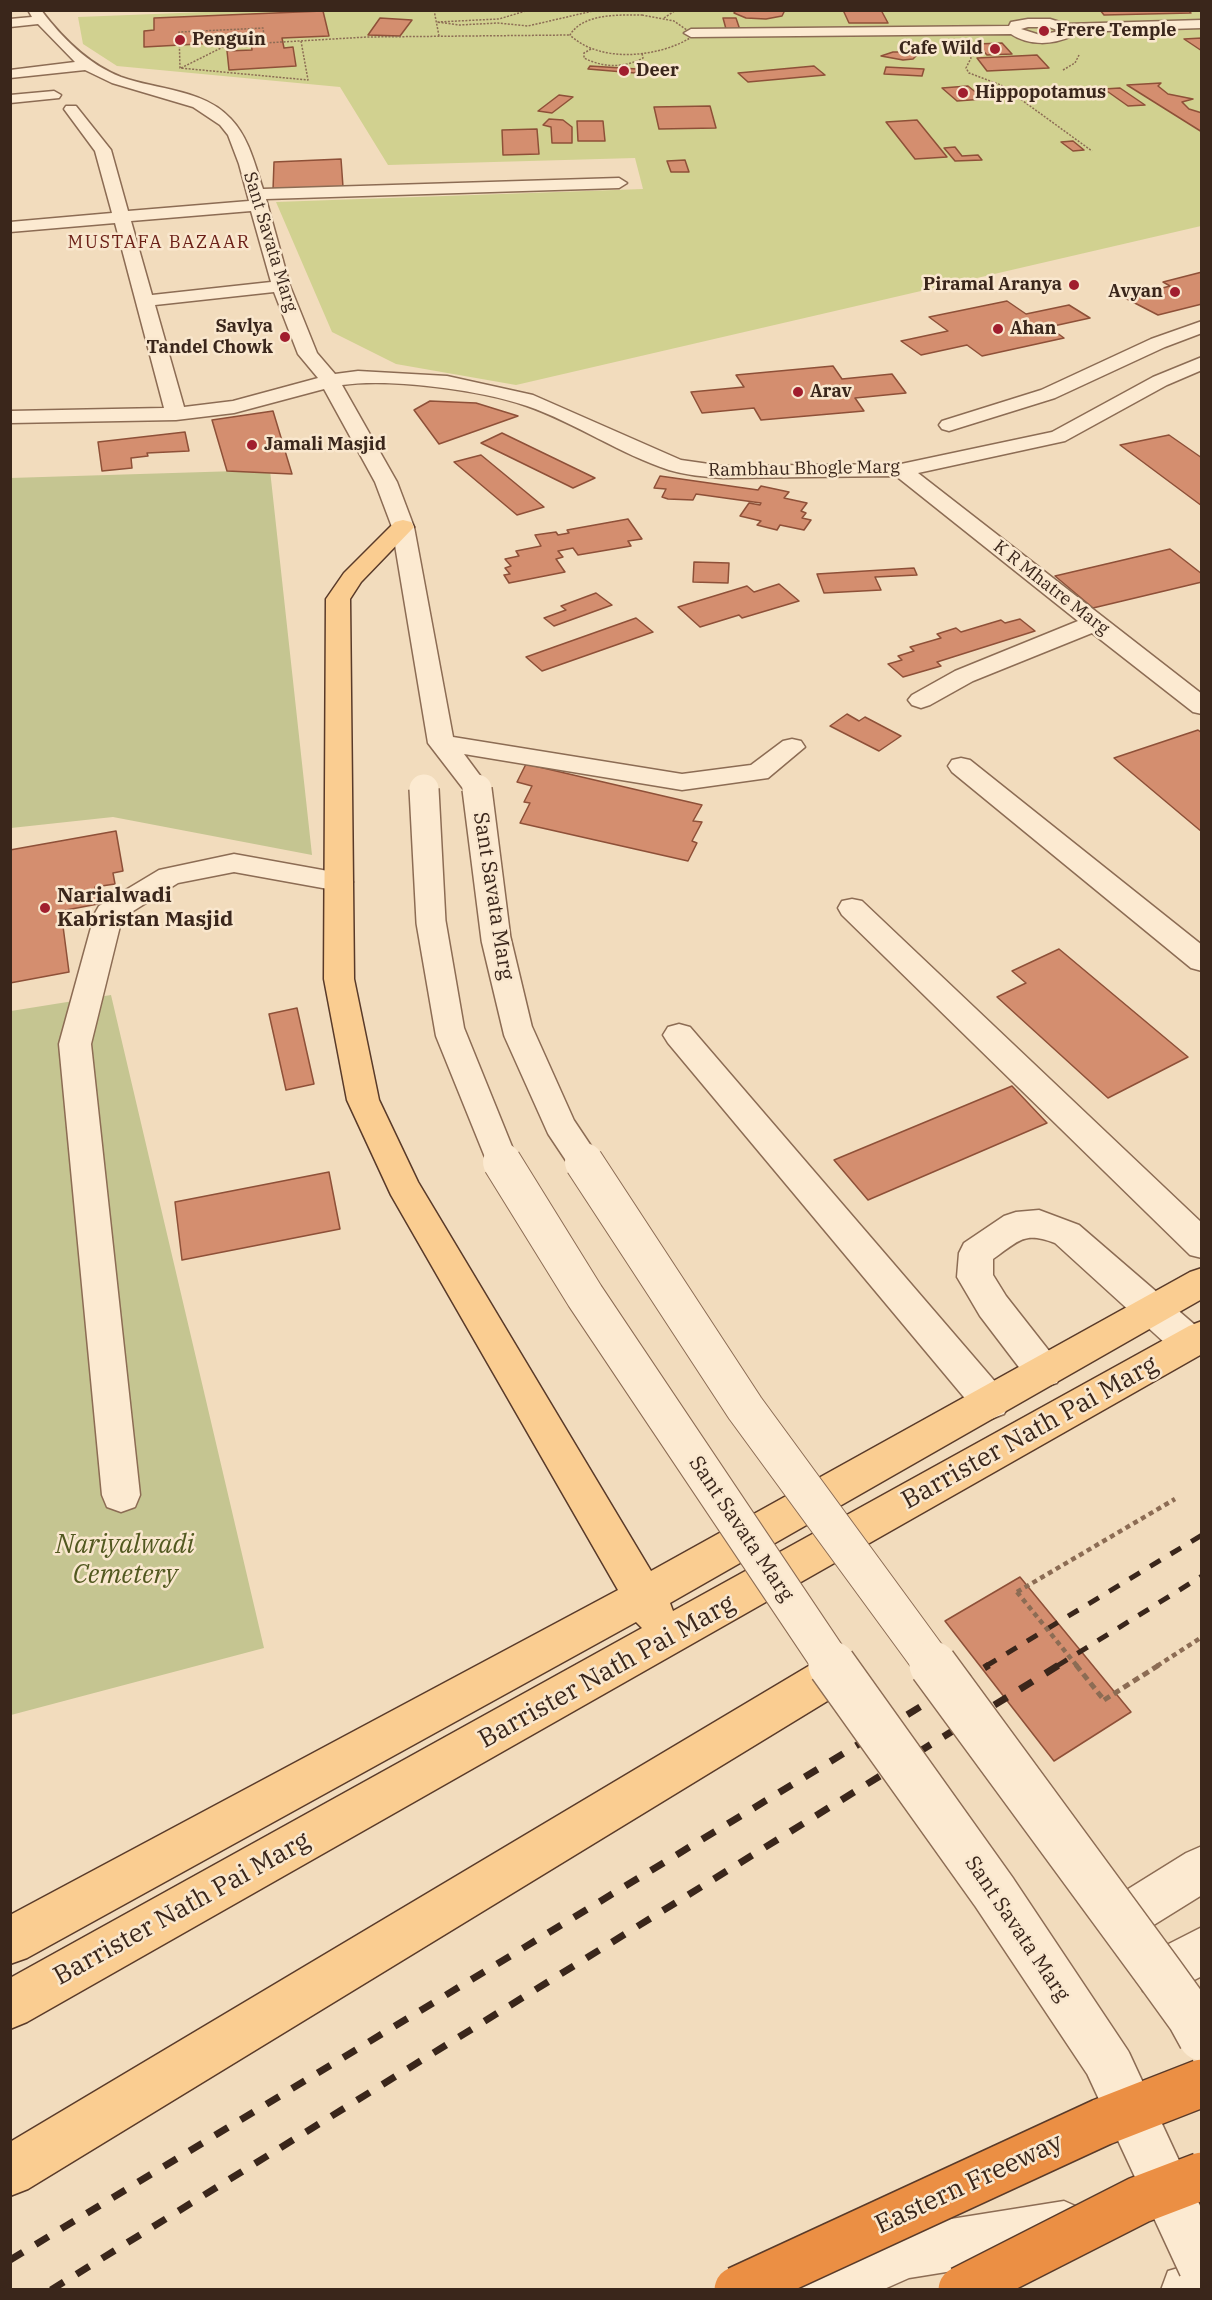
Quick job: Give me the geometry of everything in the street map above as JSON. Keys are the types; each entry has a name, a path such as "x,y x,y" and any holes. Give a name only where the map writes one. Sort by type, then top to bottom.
{"highway":[{"name":"Eastern Freeway","path":"738,2289 1102,2122 1202,2083"},
{"path":"962,2289 1139,2200 1202,2176"}],"main road":[{"path":"403,527 352,578 338,599 339,980 363,1100 403,1186 643,1597 669,1637"},
{"name":"Barrister Nath Pai Marg","path":"10,1941 643,1597 1202,1282"},
{"name":"Barrister Nath Pai Marg","path":"10,2005 1196,1340"},
{"path":"10,2171 837,1672"}],"street":[{"path":"10,23 38,15"},
{"name":"Sant Savata Marg","path":"38,15 66,51 89,65 116,79 176,95 214,112 235,133 258,200 281,286 308,354 330,381 386,482 403,527 441,743 477,789 496,939 518,1031 561,1127 745,1407 1160,1974 1191,2017 1202,2037"},
{"path":"691,33 1014,30 1016,25 1035,22 1050,23 1065,28 1202,24"},
{"path":"10,74 89,65"},
{"path":"10,99 54,95"},
{"path":"71,109 104,150 176,414"},
{"path":"10,227 122,218 258,200 620,183"},
{"path":"145,300 281,286"},
{"path":"949,425 1048,394 1158,343 1202,326"},
{"name":"Rambhau Bhogle Marg","path":"10,417 176,414 234,408 330,381 358,377 447,382 534,401 675,465 698,470 723,472 901,470 1058,437 1160,381 1202,363"},
{"name":"K R Mhatre Marg","path":"901,470 1202,707"},
{"path":"921,700 964,676 1095,622"},
{"path":"441,743 682,782 759,772 792,747"},
{"name":"Sant Savata Marg","path":"441,743 424,789 431,921 450,1032 498,1156 585,1296 837,1672 994,1892 1108,2063 1202,2266"},
{"path":"961,766 1202,961"},
{"path":"121,1494 75,1044 110,913 169,876 234,864 339,882"},
{"path":"852,908 1202,1245"},
{"path":"679,1035 991,1402"},
{"path":"1044,1372 993,1306 975,1277 975,1253 1016,1225 1039,1223 1067,1234 1153,1310 1196,1340"},
{"path":"1120,1920 1202,1869"},
{"path":"1160,1974 1202,1950"},
{"path":"820,2289 907,2252 1202,2206"},
{"path":"1187,2289 1202,2287"}],"path":[{"path":"434,10 439,36"},
{"path":"436,22 499,19 529,10"},
{"path":"436,22 459,25 498,22 528,26 597,10"},
{"path":"629,10 630,16"},
{"path":"663,19 676,10"},
{"path":"630,16 663,19 686,27 691,33 690,38 684,43 659,51 642,53 592,49 573,40 570,35 573,29 587,21 630,16"},
{"path":"180,68 179,32 263,28 265,43 439,36 570,35"},
{"path":"931,31 952,39 966,48 971,58 966,68 969,73 1001,85 1092,151"},
{"path":"180,68 308,80 301,41"},
{"path":"180,68 231,43"},
{"path":"592,49 584,53 584,58 592,63 606,65 636,62 643,58 642,53"},
{"path":"1175,1499 1017,1592 1104,1700 1202,1637"}],"green space":[{"path":"257,10 1201,11 1201,226 516,385 396,364 332,332 276,202 643,189 635,158 388,165 340,87 117,66 83,44 78,17"},
{"path":"270,470 312,855 113,817 11,828 10,478"},
{"name":"Nariyalwadi Cemetery","path":"111,995 264,1648 11,1715 11,1011"}],"building":[{"path":"736,10 785,10 782,16 766,19 746,18 734,13"},
{"path":"843,10 881,10 888,23 849,23"},
{"path":"1100,10 1188,10 1191,13 1104,15"},
{"name":"Penguin","path":"323,11 329,36 282,38 284,48 293,47 296,66 229,70 227,51 252,50 250,34 216,35 217,43 144,47 144,31 154,30 154,18"},
{"path":"380,18 412,20 400,36 368,35"},
{"path":"723,18 736,18 740,30 726,29"},
{"path":"1202,38 1202,51 1184,39"},
{"name":"Cafe Wild","path":"1002,43 1012,54 987,55 977,44"},
{"path":"893,52 918,54 913,59 903,60 881,56"},
{"path":"1037,55 1049,68 987,71 977,58"},
{"name":"Deer","path":"590,66 637,69 635,73 588,69"},
{"path":"814,66 825,75 748,82 738,73"},
{"path":"886,67 924,69 922,76 884,74"},
{"path":"1161,83 1158,86 1168,94 1193,99 1182,102 1189,109 1202,113 1202,132 1127,85"},
{"name":"Hippopotamus","path":"968,86 984,99 957,101 942,88"},
{"path":"1120,88 1145,105 1128,106 1104,89"},
{"path":"559,95 573,97 552,113 538,111"},
{"path":"710,106 716,128 659,129 654,107"},
{"path":"549,119 563,120 572,127 572,143 552,143 551,127 543,125"},
{"path":"917,120 947,157 915,159 886,122"},
{"path":"577,121 603,121 605,141 578,141"},
{"path":"537,129 539,154 503,155 502,130"},
{"path":"1073,141 1084,150 1073,151 1061,142"},
{"path":"955,147 962,156 978,155 982,160 955,161 944,148"},
{"path":"341,159 343,187 273,190 274,162"},
{"path":"685,160 689,172 671,172 667,161"},
{"name":"Avyan","path":"1202,272 1202,304 1158,315 1125,298 1170,286 1163,282"},
{"name":"Ahan","path":"1007,301 1026,314 1069,305 1090,318 1049,327 1064,338 982,356 967,345 921,355 901,341 948,331 929,317"},
{"name":"Arav","path":"833,366 842,379 892,374 906,393 855,398 864,411 761,420 754,408 702,413 691,392 744,387 736,375"},
{"path":"430,401 476,403 518,416 439,444 414,410"},
{"name":"Jamali Masjid","path":"273,411 292,474 227,471 212,420"},
{"path":"185,432 189,451 147,453 148,456 131,458 132,468 102,471 98,442"},
{"path":"502,433 595,478 573,488 481,443"},
{"path":"1169,435 1202,458 1202,506 1120,445"},
{"path":"481,455 544,507 517,515 454,462"},
{"path":"660,476 758,490 761,486 789,492 784,498 807,503 801,511 806,513 802,518 811,520 804,530 780,525 777,530 757,525 761,521 740,516 749,503 760,505 761,503 696,494 693,500 668,499 662,497 666,489 654,488"},
{"path":"628,519 642,539 628,541 631,546 578,555 573,548 558,551 563,557 556,559 565,572 509,583 504,575 510,574 505,568 511,566 505,559 519,556 516,551 541,546 535,535 556,532 558,535 569,533 567,530"},
{"path":"1170,549 1202,574 1202,582 1093,608 1055,576"},
{"path":"694,562 729,563 728,583 693,582"},
{"path":"914,568 917,575 875,577 881,590 824,593 817,574"},
{"path":"779,584 799,601 742,618 739,615 700,627 678,607 747,586 754,592"},
{"path":"596,593 612,605 554,626 544,618 566,610 561,606"},
{"path":"636,618 653,632 542,671 526,657"},
{"path":"1020,619 1035,631 937,662 941,666 903,677 888,664 902,660 898,656 914,651 910,647 941,638 937,634 956,628 961,632 1001,620 1005,623"},
{"path":"847,714 859,721 865,717 901,736 879,751 830,726"},
{"path":"1198,730 1202,733 1202,832 1114,758"},
{"path":"526,764 702,805 693,821 702,822 692,841 697,843 688,861 520,823 530,803 524,802 532,786 517,782"},
{"name":"Narialwadi Kabristan Masjid","path":"116,831 123,871 113,873 115,884 95,887 98,904 61,911 69,972 10,983 10,850"},
{"path":"1059,949 1188,1057 1108,1098 997,997 1026,983 1012,971"},
{"path":"297,1008 314,1084 286,1090 269,1014"},
{"path":"1012,1086 1047,1123 868,1200 834,1160"},
{"path":"329,1172 340,1229 182,1260 175,1202"},
{"path":"1020,1577 1131,1712 1054,1761 945,1621"}],"railway":[{"path":"986,1666 1202,1535"},
{"path":"1057,1666 1202,1576"},
{"path":"10,2260 989,1665"},
{"path":"51,2290 1059,1665"}],"place":[{"name":"Frere Temple","path":"1044,31"},
{"name":"Penguin","path":"180,40"},
{"name":"Cafe Wild","path":"995,49"},
{"name":"Deer","path":"624,71"},
{"name":"Hippopotamus","path":"963,93"},
{"name":"Piramal Aranya","path":"1074,285"},
{"name":"Avyan","path":"1175,292"},
{"name":"Ahan","path":"998,329"},
{"name":"Savlya Tandel Chowk","path":"285,337"},
{"name":"Arav","path":"798,392"},
{"name":"Jamali Masjid","path":"252,445"},
{"name":"Narialwadi Kabristan Masjid","path":"45,908"}],"district":[{"name":"MUSTAFA BAZAAR","path":"159,243"}]}
